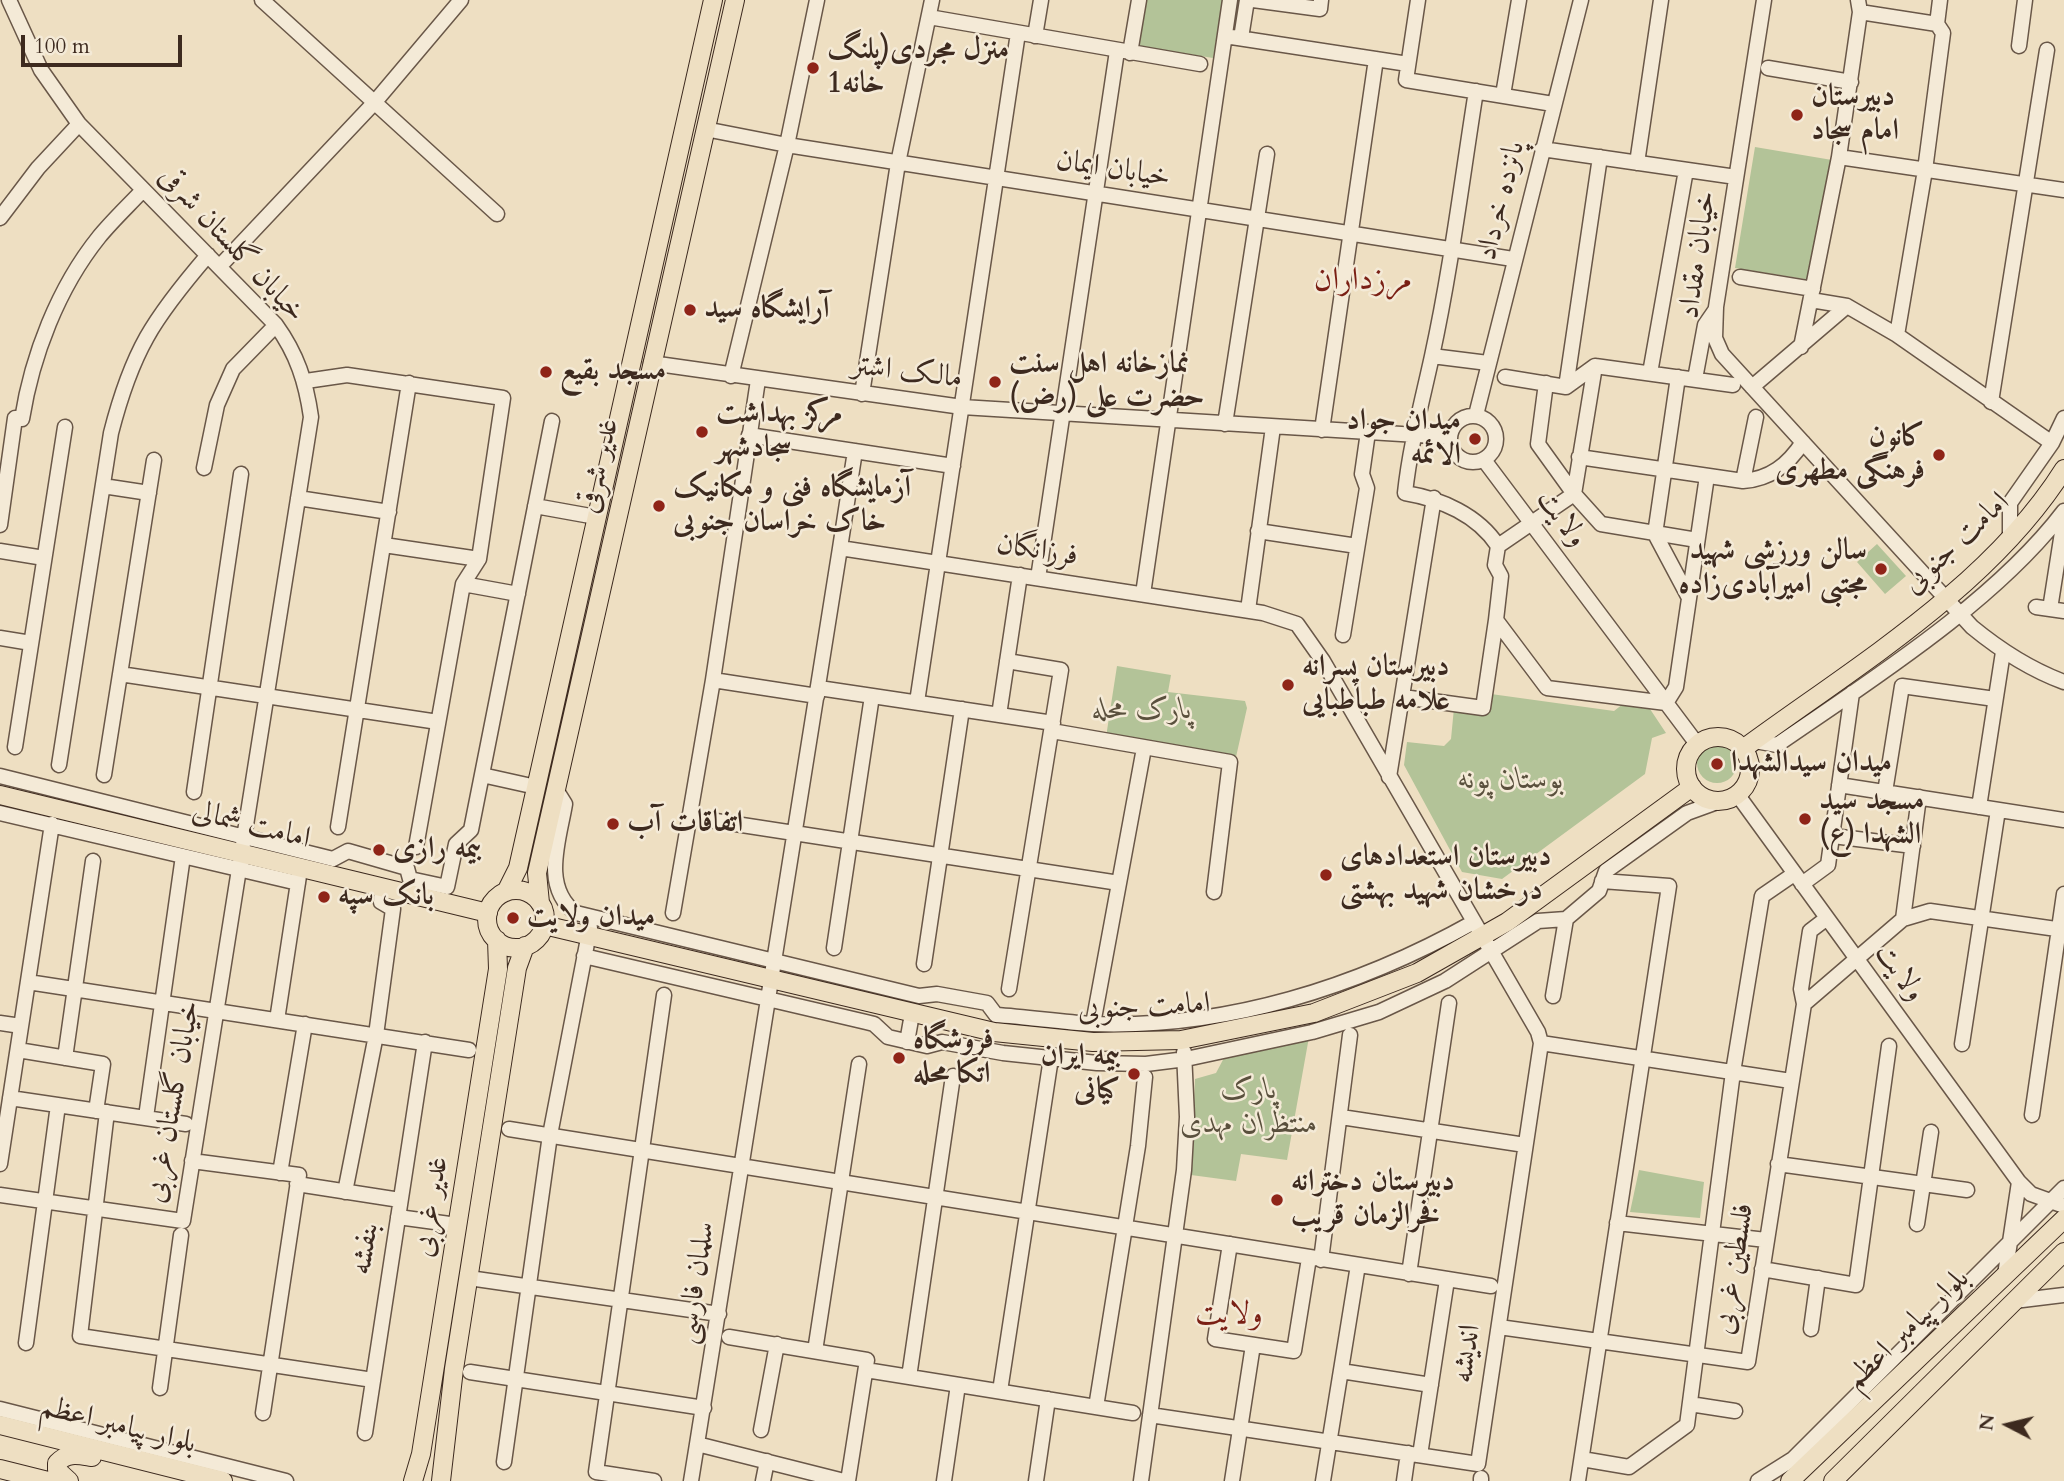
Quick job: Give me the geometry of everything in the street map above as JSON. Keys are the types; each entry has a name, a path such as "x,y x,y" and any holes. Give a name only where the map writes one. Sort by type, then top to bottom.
{"main road":[{"name":"غدیر شرقی","path":"506,892 518,868 713,0"},
{"name":"غدیر شرقی","path":"540,903 537,873 555,788 735,0"},
{"path":"632,359 652,363"},
{"name":"امامت جنوبی","path":"1749,745 1952,606 2049,493 2064,469"},
{"path":"1716,736 1749,745 1749,770 1744,787 1728,797 1702,797 1692,787 1686,773 1686,762 1697,744 1716,736"},
{"name":"امامت جنوبی","path":"544,925 591,927 773,981 955,1024 1046,1039 1172,1041 1254,1028 1330,1008 1417,973 1483,937 1692,787"},
{"name":"امامت شمالی","path":"0,795 242,853 299,875 331,867 382,888 488,913"},
{"path":"522,891 540,903 544,925 537,938 525,946 510,947 497,940 489,928 488,913 495,900 506,892 522,891"},
{"name":"غدیر غربی","path":"413,1481 421,1454 498,969 497,940"},
{"name":"غدیر غربی","path":"441,1481 442,1456 517,968 525,946"},
{"name":"بلوار پیامبر اعظم","path":"1790,1481 2064,1219"},
{"name":"بلوار پیامبر اعظم","path":"1833,1481 2064,1252"},
{"name":"بلوار پیامبر اعظم","path":"0,1425 223,1481"},
{"path":"69,1481 57,1471 57,1463 71,1454 172,1468"},
{"path":"421,1454 424,1461 431,1464 438,1462 442,1456"},
{"path":"2,1470 48,1481"}],"street":[{"name":"خیابان گلستان شرقی","path":"9,0 41,69 79,124 276,325 289,342 306,381 311,416 242,853"},
{"path":"262,0 374,103 428,148 497,214"},
{"path":"220,266 374,103 461,0"},
{"path":"731,376 787,145 817,0"},
{"path":"862,394 898,163 932,0"},
{"path":"1035,36 1041,0"},
{"path":"1038,578 1097,194 1124,52 1139,0"},
{"path":"1143,594 1230,0"},
{"path":"1241,38 1247,0"},
{"path":"1253,0 1320,9 1321,0"},
{"path":"1418,0 1406,80 1553,104"},
{"path":"1503,95 1519,0"},
{"name":"پانزده خرداد","path":"1476,415 1513,259 1581,0"},
{"path":"1637,163 1661,0"},
{"name":"خیابان مقداد","path":"1764,0 1716,307 1714,338 1722,354 1952,606 2003,652 2064,682"},
{"path":"1897,335 1925,170 1940,29 1940,0"},
{"path":"2019,46 2025,0"},
{"path":"1801,347 1839,157 1859,6 1940,29"},
{"path":"929,17 1200,64"},
{"path":"917,702 1018,33"},
{"path":"1225,36 1408,64"},
{"path":"1991,402 2047,50"},
{"path":"1322,430 1376,60"},
{"path":"1768,68 1851,82"},
{"path":"1403,697 1483,708 1496,620 1501,576 1495,565 1498,546 1486,529 1434,498 1405,493 1412,435 1432,356 1476,91"},
{"path":"0,218 38,168 79,124"},
{"name":"خیابان ایمان","path":"705,129 898,163 1513,259"},
{"path":"1542,149 1736,177"},
{"path":"1225,424 1267,153"},
{"path":"1566,387 1600,157"},
{"path":"1839,157 2064,190"},
{"path":"1650,373 1686,170"},
{"path":"0,524 4,460 28,383 68,283 98,238 143,190"},
{"path":"59,765 111,433 124,382 139,346 164,306 208,255"},
{"path":"1740,277 1812,294 1847,306 1897,335 2052,443"},
{"path":"1752,387 1847,306"},
{"path":"1695,380 1704,325 1716,307"},
{"path":"204,468 217,405 233,369 276,325"},
{"path":"1432,356 1488,363"},
{"name":"مالک اشتر","path":"652,363 961,407 1450,437"},
{"path":"1498,546 1574,494 1595,366"},
{"path":"1505,377 1566,387 1595,366 1733,385"},
{"path":"306,381 348,375 503,397 479,559 463,584 416,847"},
{"path":"1678,377 1655,534 1689,596"},
{"path":"673,913 713,680 758,380"},
{"path":"338,827 409,383"},
{"path":"1546,383 1538,444 1574,494 1601,524 1697,540"},
{"path":"1476,415 1490,422 1497,435 1494,450 1484,460 1471,463 1459,458 1451,447 1450,437 1460,419 1476,415"},
{"path":"1743,481 1756,417"},
{"path":"2010,538 2010,503 2052,443 2064,418"},
{"path":"0,776 242,853 331,867 348,850 407,868 410,879 447,887 456,844 471,830 552,421"},
{"path":"1248,610 1273,427"},
{"path":"15,747 65,428"},
{"path":"1343,635 1367,488 1362,474 1368,432"},
{"path":"749,435 953,466"},
{"path":"1579,457 1743,481 1758,480 1779,470 1803,442"},
{"path":"773,981 855,451"},
{"path":"104,775 154,460"},
{"name":"ولایت","path":"1484,460 1697,744"},
{"path":"194,792 241,474"},
{"path":"1496,620 1547,688 1666,703 1676,687 1707,476"},
{"path":"103,486 149,493"},
{"path":"298,498 389,512"},
{"path":"1389,777 1434,498"},
{"path":"535,506 596,517"},
{"path":"1749,745 1777,745 1852,692 1952,606 2027,556 2064,511"},
{"path":"2050,609 2063,526 2055,523"},
{"path":"1258,531 1357,546"},
{"path":"384,545 479,559"},
{"name":"فرزانگان","path":"840,548 1287,618 1304,633 1483,937"},
{"path":"0,551 44,558"},
{"path":"999,715 1020,575"},
{"path":"463,584 518,594"},
{"path":"0,638 31,643"},
{"path":"1979,807 2003,652"},
{"path":"1007,661 1061,670 1009,989"},
{"path":"120,674 438,722"},
{"path":"713,680 872,696 962,709 1144,748 1230,762 1214,892"},
{"path":"1885,792 1902,686 1995,699"},
{"path":"1582,1459 1629,1467 1687,1425 1733,1072 1762,896 1828,865 1852,692"},
{"path":"834,948 872,696"},
{"path":"924,964 962,709"},
{"path":"1093,1024 1144,748"},
{"path":"482,775 536,787"},
{"path":"1839,785 2064,820"},
{"path":"555,788 565,804 554,874 557,887 566,906 591,927 777,962 919,996 937,994 986,1003 996,1015 1093,1024 1164,1022 1251,1009 1320,991 1437,943 1483,937 1538,921 1566,919 1599,891 1606,871 1687,813 1728,797"},
{"name":"ولایت","path":"1728,797 1798,879 2019,1182 2031,1194 2048,1202"},
{"path":"1903,919 1919,797"},
{"path":"1962,1044 1998,810"},
{"path":"0,813 183,856 242,853"},
{"path":"690,817 1119,883"},
{"path":"0,1164 6,1104 18,1050 52,824"},
{"path":"1833,835 1913,846"},
{"name":"خیابان گلستان غربی","path":"0,1195 183,1221 242,853"},
{"path":"146,1117 183,856"},
{"path":"65,1058 93,861"},
{"path":"277,1020 299,875"},
{"path":"1578,1481 1669,886 1602,881"},
{"path":"345,1192 376,1035 393,909 381,902 382,888"},
{"path":"2032,1115 2057,992 2064,894"},
{"path":"1804,1004 1903,919 1930,911 2061,929"},
{"name":"فلسطین غربی","path":"1499,1327 1748,1362 1804,1004 1801,989 1810,932 1827,918"},
{"path":"1553,996 1566,919"},
{"path":"504,1462 550,1135 591,927"},
{"path":"1483,937 1538,1032 1541,1044 1791,1081"},
{"path":"584,956 874,1024 888,1037 927,1046 942,1042 1051,1058 1146,1064 1186,1059 1312,1032 1379,1012 1445,982 1483,937"},
{"name":"سلمان فارسی","path":"691,1481 773,981"},
{"path":"28,982 469,1050"},
{"path":"654,1481 596,1472 664,995"},
{"path":"955,1024 960,999"},
{"path":"1409,1274 1449,1003"},
{"path":"907,1042 912,1014"},
{"path":"1141,1481 1177,1235 1187,1116 1186,1059 1172,1041 1164,1022"},
{"path":"0,1023 21,1026"},
{"path":"280,1173 305,1024"},
{"path":"1230,1244 1215,1339 1294,1351 1342,1117 1350,1035"},
{"name":"بنفشه","path":"365,1433 425,1042"},
{"name":"اندیشه","path":"1150,1415 1478,1464 1541,1044"},
{"path":"1762,1269 1856,1285 1889,1046"},
{"path":"18,1050 103,1064 96,1209 80,1336 373,1380"},
{"path":"1000,1391 1051,1058"},
{"path":"815,1351 859,1064"},
{"path":"909,1377 953,1076"},
{"path":"1096,1407 1138,1146 1145,1077"},
{"path":"6,1104 58,1105 186,1124"},
{"path":"26,1343 58,1105"},
{"path":"1342,1117 1525,1145"},
{"path":"509,1129 743,1164 1491,1286"},
{"path":"1917,1224 1931,1132"},
{"path":"192,1161 280,1173 345,1192 400,1200"},
{"path":"1778,1164 1966,1190"},
{"path":"263,1413 298,1180"},
{"path":"2005,1275 2019,1200 2019,1182"},
{"path":"1758,1481 1793,1459 2064,1188"},
{"path":"2048,1202 2064,1206"},
{"path":"398,1217 457,1225"},
{"path":"1617,1223 1766,1240"},
{"path":"160,1388 181,1235"},
{"path":"1323,1481 1358,1265"},
{"path":"469,1278 719,1314"},
{"path":"1811,1329 1818,1278"},
{"path":"1404,1481 1414,1454 1430,1385 1447,1280"},
{"path":"2014,1301 2064,1295"},
{"path":"729,1336 815,1351 909,1377 1133,1413"},
{"path":"761,1430 777,1344"},
{"path":"1232,1481 1253,1345"},
{"path":"698,1444 846,1481 866,1365"},
{"path":"470,1371 704,1408"},
{"path":"1341,1371 1430,1385"},
{"path":"944,1481 958,1385"},
{"path":"1036,1481 1048,1399"},
{"path":"1690,1404 1735,1411"},
{"path":"0,1409 286,1481"},
{"path":"763,1481 767,1461"}],"green space":[{"path":"1145,0 1223,0 1213,58 1138,46"},
{"path":"1755,147 1832,160 1811,280 1735,268"},
{"name":"سالن ورزشی شهید مجتبی امیرآبادی‌زاده","path":"1877,544 1906,576 1885,594 1857,562"},
{"name":"پارک محله","path":"1117,666 1171,675 1168,692 1245,701 1247,708 1236,757 1106,737"},
{"name":"بوستان پونه","path":"1491,694 1614,711 1623,704 1650,709 1666,733 1652,738 1645,774 1502,879 1462,872 1404,765 1407,742 1444,746 1451,739 1454,708 1488,712"},
{"path":"1717,743 1731,749 1737,763 1731,777 1717,783 1703,777 1697,763 1703,749"},
{"name":"پارک منتظران مهدی","path":"1309,1037 1287,1160 1241,1154 1236,1181 1191,1175 1195,1079 1216,1073 1225,1056"},
{"path":"1639,1170 1704,1182 1700,1218 1630,1212"}],"place":[{"name":"منزل مجردی(پلنگ خانه1","path":"813,68"},
{"name":"دبیرستان امام سجاد","path":"1797,115"},
{"name":"آرایشگاه سید","path":"690,310"},
{"name":"مسجد بقیع","path":"546,372"},
{"name":"نمازخانه اهل سنت حضرت علی (رض)","path":"995,382"},
{"name":"مرکز بهداشت سجادشهر","path":"702,432"},
{"name":"میدان جواد الائمه","path":"1475,439"},
{"name":"کانون فرهنگی مطهری","path":"1939,455"},
{"name":"آزمایشگاه فنی و مکانیک خاک خراسان جنوبی","path":"659,506"},
{"name":"سالن ورزشی شهید مجتبی امیرآبادی‌زاده","path":"1881,569"},
{"name":"دبیرستان پسرانه علامه طباطبایی","path":"1288,685"},
{"name":"میدان سیدالشهدا","path":"1717,764"},
{"name":"مسجد سید الشهدا (ع)","path":"1805,819"},
{"name":"اتفاقات آب","path":"613,824"},
{"name":"بیمه رازی","path":"379,850"},
{"name":"دبیرستان استعدادهای درخشان شهید بهشتی","path":"1326,875"},
{"name":"بانک سپه","path":"324,897"},
{"name":"میدان ولایت","path":"513,918"},
{"name":"فروشگاه اتکا محله","path":"899,1058"},
{"name":"بیمه ایران کیانی","path":"1134,1074"},
{"name":"دبیرستان دخترانه فخرالزمان قریب","path":"1277,1200"}],"district":[{"name":"مرزداران","path":"1363,282"},
{"name":"ولایت","path":"1229,1316"}]}
